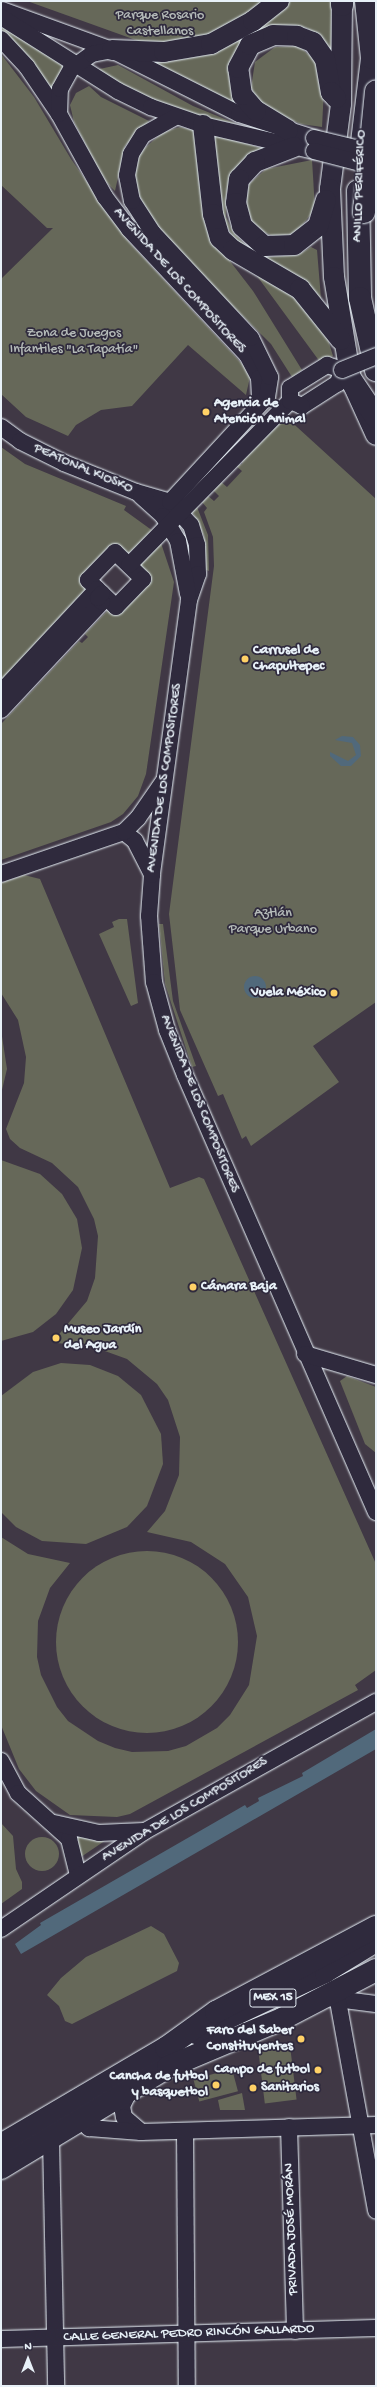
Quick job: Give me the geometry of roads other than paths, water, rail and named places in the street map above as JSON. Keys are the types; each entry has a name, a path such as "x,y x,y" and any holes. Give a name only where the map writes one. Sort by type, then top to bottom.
{"highway":[{"name":"ANILLO PERIFÉRICO","path":"366,1 372,58 361,128 357,252 362,315 376,370"},
{"path":"372,1 376,27"},
{"path":"376,92 365,183 363,262 376,348"},
{"path":"347,375 376,417"},
{"path":"173,2058 216,2012 376,1927"},
{"path":"336,1996 376,1970"},
{"path":"173,2058 213,2057 376,1977"},
{"name":"MEX 15","path":"1,2168 51,2140 130,2090 173,2058"},
{"name":"MEX 15","path":"1,2145 173,2058"}],"main road":[{"path":"112,50 164,52 211,44 254,21 279,1"},
{"path":"342,2 341,104 330,189 334,277 347,375 376,435"},
{"path":"330,189 318,226 303,240 273,248 247,233 237,213 239,179 255,162 291,139 256,111 239,85 240,59 250,45 261,39 289,35 313,42 325,59 331,92 341,104"},
{"path":"202,125 213,214 220,238 233,250 300,289 343,343"},
{"name":"MEX 15","path":"173,2058 325,1973 376,1942"},
{"name":"MEX 15","path":"173,2058 331,1986 376,1958"}],"street":[{"path":"1,10 112,50 208,101 291,139"},
{"path":"1,17 118,91 174,117 202,125 291,139 314,145 376,168"},
{"name":"AVENIDA DE LOS COMPOSITORES","path":"1,39 27,66 59,114 105,197 129,229 254,366 260,391 256,409"},
{"path":"59,114 60,89 76,65 100,50 112,50"},
{"name":"AVENIDA DE LOS COMPOSITORES","path":"169,524 176,506 267,397 270,377 261,355 251,338 153,233 129,192 128,166 138,142 149,130 174,117"},
{"path":"314,145 376,153"},
{"path":"291,401 338,384 347,375 376,356"},
{"path":"291,401 327,365 347,375"},
{"name":"AVENIDA DE LOS COMPOSITORES","path":"176,506 291,401"},
{"name":"PEATONAL KIOSKO","path":"1,427 40,452 136,492 176,506"},
{"name":"AVENIDA DE LOS COMPOSITORES","path":"136,492 169,524 183,552 189,600"},
{"name":"AVENIDA DE LOS COMPOSITORES","path":"176,506 191,525 198,550 198,574 189,600 152,876 151,961 162,1017 305,1354 376,1512"},
{"path":"129,565 169,524"},
{"path":"115,552 129,565 143,578 116,607 88,580 115,552"},
{"path":"1,692 100,591"},
{"path":"1,710 102,602 98,598 100,591"},
{"path":"1,874 130,836 138,818 165,779"},
{"path":"130,836 152,876"},
{"path":"305,1354 376,1375"},
{"name":"AVENIDA DE LOS COMPOSITORES","path":"1,1929 145,1831 376,1702"},
{"path":"1,1761 18,1793 69,1839 78,1876"},
{"path":"51,1822 98,1833 145,1831"},
{"path":"376,2004 336,1996 358,2125 376,2211"},
{"path":"130,2090 122,2106 124,2117 141,2132"},
{"path":"81,2121 89,2128 141,2132 289,2126 376,2125"},
{"name":"PRIVADA JOSÉ MORÁN","path":"289,2126 295,2331"},
{"path":"185,2131 187,2386"},
{"path":"51,2140 56,2386"},
{"name":"CALLE GENERAL PEDRO RINCÓN GALLARDO","path":"1,2339 186,2335 376,2328"}],"water":[{"path":"342,736 353,737 360,745 361,756 351,766 341,766 330,756 330,752 348,761 356,755 352,743 335,740"},
{"path":"255,976 263,979 266,987 263,995 255,998 247,995 244,987 247,979"},
{"path":"376,1729 376,1749 21,1954 15,1944 41,1925 40,1923 245,1805 247,1808 259,1801 258,1798 303,1776 302,1773"}],"place":[{"name":"Agencia de Atención Animal","path":"206,412"},
{"name":"Carrusel de Chapultepec","path":"245,659"},
{"name":"Vuela México","path":"334,993"},
{"name":"Cámara Baja","path":"193,1287"},
{"name":"Museo Jardín del Agua","path":"56,1338"},
{"name":"Faro del Saber Constituyentes","path":"301,2039"},
{"name":"Campo de futbol","path":"318,2070"},
{"name":"Cancha de futbol y basquetbol","path":"216,2085"},
{"name":"Sanitarios","path":"253,2088"}],"park label":[{"name":"Parque Rosario Castellanos","path":"160,24"},
{"name":"Zona de Juegos Infantiles \"La Tapatía\"","path":"74,342"},
{"name":"Aztlán Parque Urbano","path":"273,922"}]}
